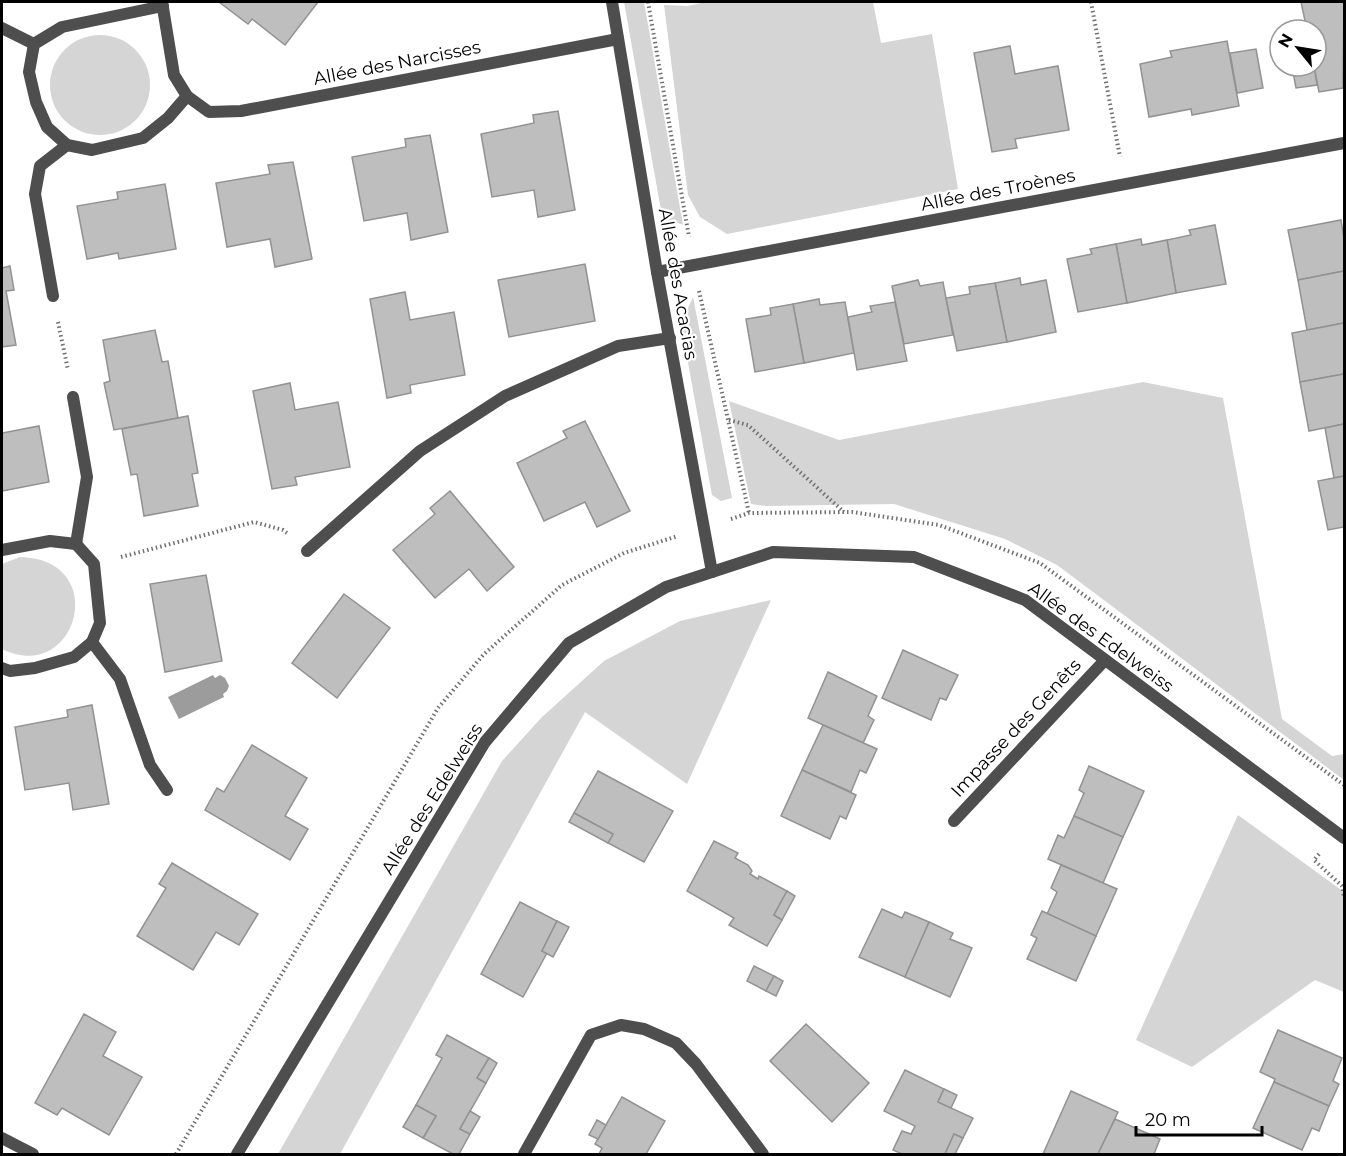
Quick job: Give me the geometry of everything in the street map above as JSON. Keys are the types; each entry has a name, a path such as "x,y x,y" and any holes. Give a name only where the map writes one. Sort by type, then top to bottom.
{"street":[{"name":"Allée des Acacias","path":"612,2 657,272 712,572"},
{"path":"162,4 174,75 186,96 168,118 143,138 92,150 67,145 47,127 36,102 30,72 34,44 62,27 162,4"},
{"path":"2,28 34,44"},
{"name":"Allée des Narcisses","path":"186,96 209,112 242,111 618,39"},
{"name":"Allée des Troènes","path":"657,272 1344,143"},
{"path":"53,297 34,194 39,166 67,145"},
{"path":"307,551 420,451 505,396 618,346 670,338"},
{"path":"73,397 87,477 76,544"},
{"path":"2,550 50,541 76,544 94,564 100,623 92,642 74,657 35,668 10,671 2,668"},
{"name":"Allée des Edelweiss","path":"237,1155 485,742 569,643 666,587 773,552 914,557 1025,600 1344,838"},
{"path":"92,642 120,679 150,765 167,790"},
{"name":"Impasse des Genêts","path":"954,821 1105,660"},
{"path":"524,1155 591,1035 621,1025 644,1029 676,1043 696,1064 763,1155"},
{"path":"2,1138 33,1155"}],"path":[{"path":"1091,2 1115,137 1126,184"},
{"path":"53,297 60,331"},
{"path":"53,297 73,397"},
{"path":"729,420 748,425 845,512"},
{"path":"176,1155 432,718 484,654 562,585 624,553 749,513 845,512 939,525 1040,563 1344,785"},
{"path":"94,564 254,522 283,530 307,551"}],"shaded area":[{"path":"624,2 644,2 683,225 662,216"},
{"path":"705,2 873,2 881,43 932,34 958,189 727,234 700,217 688,195 664,5 688,6"},
{"path":"100,35 119,39 135,50 146,66 150,85 146,104 135,120 119,131 100,135 81,131 65,120 54,104 50,85 54,66 65,50 81,39"},
{"path":"693,297 732,498 721,501 712,495 681,324"},
{"path":"1143,382 1223,398 1282,719 1332,756 1344,754 1344,780 1057,565 1005,539 894,504 767,506 751,504 729,401 839,440"},
{"path":"20,557 49,563 67,577 75,597 74,618 65,637 49,651 28,656 2,649 2,564"},
{"path":"771,600 687,784 585,712 340,1154 278,1154 502,761 541,718 604,661 680,621"},
{"path":"213,675 215,678 220,675 225,678 229,686 223,694 224,697 179,719 168,697"},
{"path":"1238,815 1344,892 1344,992 1315,980 1192,1067 1136,1040"}],"building":[{"path":"219,2 318,2 285,45 252,19 248,24"},
{"path":"1301,2 1344,2 1343,88 1319,92 1316,78 1328,78 1328,18 1304,18"},
{"path":"1227,41 1239,106 1192,115 1191,109 1149,117 1140,64 1172,57 1170,51"},
{"path":"1010,46 1015,74 1058,66 1069,130 1015,139 1017,148 992,152 974,53"},
{"path":"1256,49 1263,88 1237,93 1230,53"},
{"path":"1294,78 1316,78 1317,85 1296,88"},
{"path":"558,111 575,210 538,217 534,190 492,197 481,134 534,123 533,115"},
{"path":"430,135 448,232 411,240 407,213 364,221 352,157 406,147 405,139"},
{"path":"293,162 312,259 275,267 270,239 227,247 216,183 270,174 268,165"},
{"path":"165,184 176,249 119,259 118,253 87,259 77,206 118,199 117,192"},
{"path":"1341,220 1344,239 1344,271 1298,280 1288,230"},
{"path":"1215,225 1226,284 1176,293 1167,240 1191,235 1189,230"},
{"path":"1141,239 1142,245 1167,240 1176,293 1127,303 1116,244"},
{"path":"1116,244 1127,303 1078,312 1067,259 1092,254 1090,249"},
{"path":"585,264 595,321 509,337 498,280"},
{"path":"10,266 14,290 6,291 16,345 2,347 2,268"},
{"path":"1344,271 1344,323 1307,330 1298,280"},
{"path":"1020,278 1021,285 1046,280 1056,332 1007,342 995,283"},
{"path":"918,280 920,286 943,282 953,335 904,344 892,286"},
{"path":"995,283 1007,342 957,351 946,298 970,294 969,287"},
{"path":"405,292 410,320 454,312 465,375 410,385 411,393 387,398 370,299"},
{"path":"819,299 820,305 845,302 854,353 804,363 793,304"},
{"path":"895,302 907,361 857,370 848,317 872,312 870,306"},
{"path":"793,304 804,363 755,372 746,319 771,315 770,308"},
{"path":"1344,323 1344,374 1300,382 1292,333"},
{"path":"155,330 162,362 168,361 178,418 114,430 104,383 110,381 103,340"},
{"path":"1344,374 1344,424 1309,431 1300,382"},
{"path":"290,383 295,410 338,402 350,467 295,477 297,485 272,489 253,391"},
{"path":"188,416 198,473 192,474 198,506 144,516 137,474 131,475 122,429"},
{"path":"585,421 630,511 597,527 585,502 544,521 517,463 567,438 563,431"},
{"path":"1344,424 1344,476 1334,478 1325,428"},
{"path":"39,426 49,482 2,491 2,433"},
{"path":"1344,476 1344,527 1328,530 1318,481"},
{"path":"450,491 514,567 487,591 469,569 435,598 393,550 435,514 430,508"},
{"path":"206,575 222,661 165,672 150,584"},
{"path":"344,594 390,628 337,698 292,663"},
{"path":"903,650 958,675 946,700 940,698 931,720 882,698"},
{"path":"828,672 877,696 868,716 874,720 863,743 808,718"},
{"path":"92,705 109,804 73,810 69,783 25,790 15,727 68,717 67,710"},
{"path":"823,725 877,749 866,773 860,770 851,792 802,770"},
{"path":"252,745 307,778 285,816 308,829 290,860 205,810 217,788 224,792"},
{"path":"1089,766 1144,791 1123,837 1074,816 1084,793 1079,790"},
{"path":"802,770 856,795 846,819 840,816 830,839 781,816"},
{"path":"598,771 673,811 644,862 608,843 613,834 574,813"},
{"path":"574,813 613,834 608,843 569,822"},
{"path":"1074,816 1123,837 1103,883 1048,859 1058,835 1064,838"},
{"path":"714,841 738,853 735,858 748,865 752,871 750,874 758,879 759,876 787,891 774,915 782,920 767,946 729,925 734,918 687,891"},
{"path":"172,863 258,914 239,945 216,932 193,970 137,936 166,888 159,884"},
{"path":"1061,865 1117,889 1096,936 1047,914 1057,892 1051,888"},
{"path":"787,891 795,896 782,920 774,915"},
{"path":"520,902 557,921 542,951 547,953 523,997 481,974"},
{"path":"882,909 902,918 905,912 929,922 905,977 859,957"},
{"path":"1042,911 1096,936 1076,981 1027,959 1037,938 1031,935"},
{"path":"557,921 569,927 553,957 542,951"},
{"path":"929,922 953,933 950,939 972,948 950,997 905,977"},
{"path":"754,966 774,976 766,991 747,981"},
{"path":"774,976 783,981 776,996 766,991"},
{"path":"84,1014 116,1032 103,1056 142,1077 109,1135 62,1108 57,1115 35,1103"},
{"path":"806,1024 869,1083 832,1122 770,1061"},
{"path":"1278,1030 1342,1058 1333,1081 1339,1084 1329,1106 1274,1082 1275,1079 1260,1072"},
{"path":"447,1035 489,1058 477,1078 486,1083 460,1129 470,1134 459,1154 453,1154 423,1138 436,1116 416,1105 442,1058 436,1055"},
{"path":"489,1058 497,1063 486,1083 477,1078"},
{"path":"905,1070 944,1089 938,1102 973,1118 963,1138 954,1134 945,1154 902,1154 893,1150 902,1131 911,1134 915,1126 884,1111"},
{"path":"1274,1082 1329,1106 1319,1131 1312,1128 1302,1150 1253,1128"},
{"path":"944,1089 957,1095 951,1108 938,1102"},
{"path":"1071,1091 1118,1112 1098,1154 1043,1154"},
{"path":"622,1097 665,1121 646,1154 599,1154 602,1148 595,1144"},
{"path":"416,1105 436,1116 423,1138 403,1127"},
{"path":"470,1111 480,1117 470,1134 460,1129"},
{"path":"1115,1119 1160,1139 1154,1154 1098,1154"},
{"path":"597,1120 606,1125 598,1139 589,1135"},
{"path":"954,1134 963,1138 955,1154 945,1154"}]}
